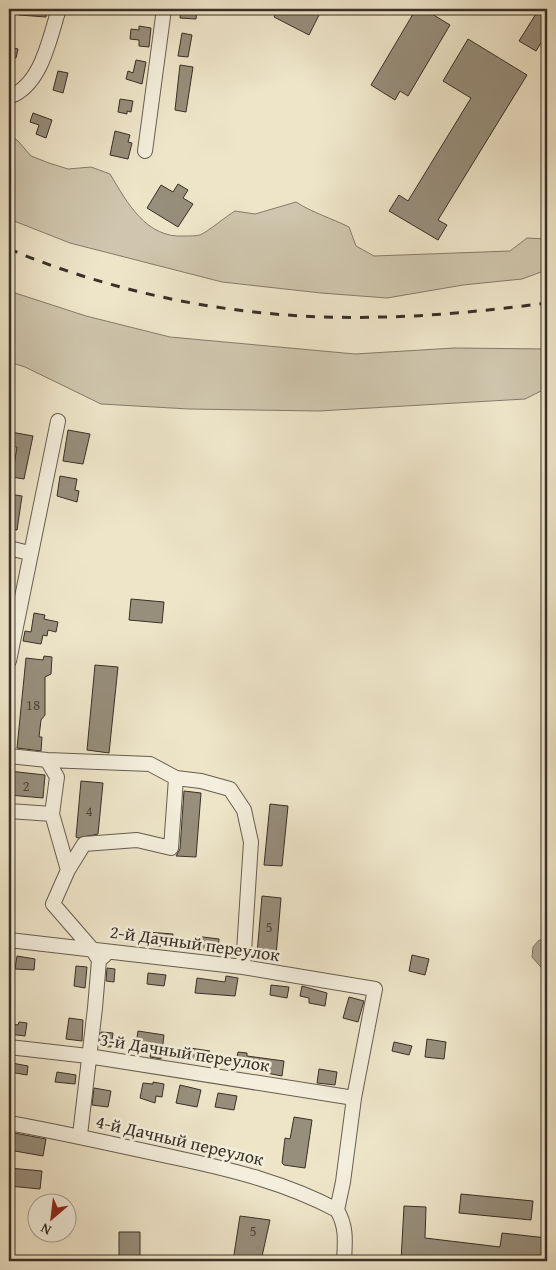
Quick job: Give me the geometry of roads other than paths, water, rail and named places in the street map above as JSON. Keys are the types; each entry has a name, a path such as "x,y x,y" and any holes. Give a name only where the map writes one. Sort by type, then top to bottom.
{"street":[{"path":"9,97 27,86 42,61 59,9"},
{"path":"145,151 164,9"},
{"path":"9,662 29,553 58,421"},
{"path":"9,548 29,553"},
{"path":"9,756 47,760 150,764 176,778 201,781 230,790 244,810 251,842 243,967"},
{"path":"47,760 57,777 52,814 68,870"},
{"path":"80,1135 95,1008 95,954 52,904 68,870 84,844 137,840 171,848 176,778"},
{"path":"9,811 52,814"},
{"name":"2-й Дачный переулок","path":"9,940 95,954 110,950 243,967 375,989 354,1098"},
{"name":"3-й Дачный переулок","path":"9,1047 88,1056 354,1098"},
{"path":"344,1261 346,1234 343,1220 337,1210 344,1182 354,1098"},
{"name":"4-й Дачный переулок","path":"9,1122 80,1135 226,1168 304,1193 337,1210"}],"railway":[{"path":"9,249 99,281 145,293 191,303 286,315 334,317 403,316 464,312 547,303"}]}
